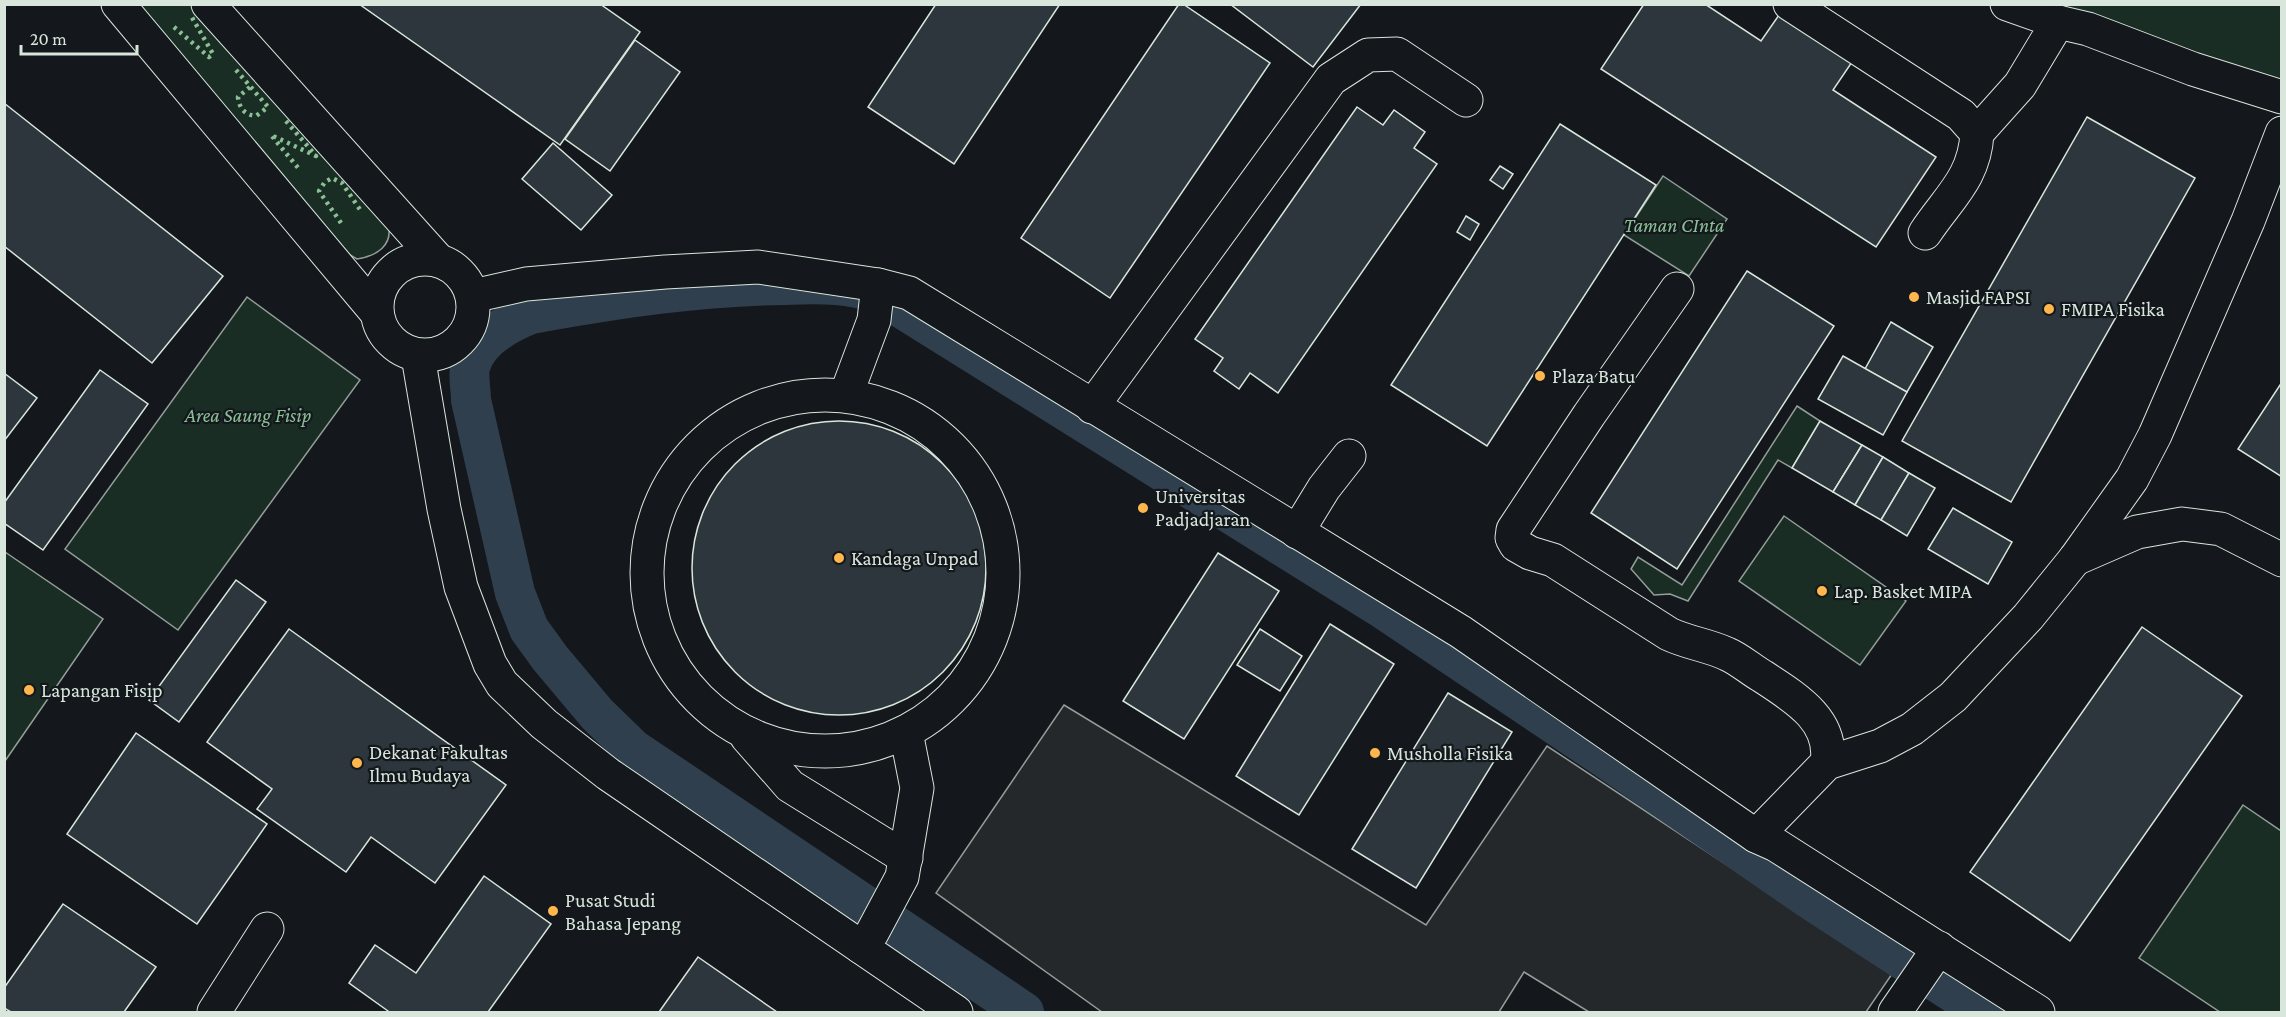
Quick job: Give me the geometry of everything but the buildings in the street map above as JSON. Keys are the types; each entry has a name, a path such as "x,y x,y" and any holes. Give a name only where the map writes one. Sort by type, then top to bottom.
{"lane":[{"path":"118,4 376,312 383,333 398,348 418,356 442,353 461,340 473,320 473,296 460,273 438,260 208,4"},
{"path":"1790,4 1960,115 1977,133"},
{"path":"2007,4 2058,22 2088,29 2193,69 2282,97"},
{"path":"1925,233 1966,177 1976,151 1977,133 2020,85 2058,22"},
{"path":"1092,407 1331,79 1368,56 1397,54 1466,100"},
{"path":"1756,836 1827,764 1880,746 1912,729 1936,711 1972,678 2028,617 2075,559 2132,479 2155,435 2248,221 2282,133"},
{"path":"376,312 378,293 387,277 401,265 419,259 438,260"},
{"path":"473,296 526,284 665,272 758,267 878,285 909,293 1461,632 1756,836 1776,845 1928,965 2038,1012"},
{"path":"846,395 874,320 878,285"},
{"path":"1677,289 1588,415 1514,530 1512,538 1516,545 1530,554 1553,560 1669,634 1686,642 1726,653 1789,694 1809,711 1823,730 1829,751 1827,764"},
{"path":"418,356 444,509 461,587 489,664 502,684 544,724 608,774 866,940 956,1012"},
{"path":"846,395 895,408 938,433 973,470 996,515 1005,565 1000,615 981,662 947,699 906,732 869,748 827,753 785,749 746,735 704,707 672,669 651,623 645,574 652,524 673,478 706,440 747,412 795,396 846,395"},
{"path":"1297,532 1324,488 1349,456"},
{"path":"2075,559 2137,532 2182,524 2221,529 2282,560"},
{"path":"866,940 904,868 916,788 906,732"},
{"path":"746,735 790,786 904,868"},
{"path":"214,1012 267,929"},
{"path":"1895,1012 1928,965"}],"green space":[{"path":"135,5 199,5 388,223 386,244 371,255 357,259 350,255"},
{"path":"2030,5 2281,5 2281,91"},
{"name":"Taman CInta","path":"1663,176 1727,219 1689,276 1624,235"},
{"name":"Area Saung Fisip","path":"247,297 360,380 178,630 65,549"},
{"path":"1797,406 1820,421 1792,468 1778,460 1688,601 1670,594 1654,595 1631,569 1638,557 1682,585"},
{"name":"Lap. Basket MIPA","path":"1784,516 1906,601 1860,665 1739,581"},
{"name":"Lapangan Fisip","path":"5,552 103,619 5,761"},
{"path":"2243,805 2281,831 2281,1012 2220,1012 2139,958"}],"shaded area":[{"path":"1064,705 1426,925 1547,746 1892,974 1866,1012 1589,1012 1524,972 1499,1012 1102,1012 936,893"}],"waterway":[{"path":"1024,1012 633,749 597,714 550,658 529,629 515,593 471,400 470,367 479,348 494,334 531,314 626,298 689,291 815,284 846,286 875,293 1380,607 1808,898 1983,1012"}],"hedge":[{"path":"174,27 209,57 213,54 190,14"},
{"path":"236,70 268,107 256,116 241,108 238,97 250,87"},
{"path":"286,121 316,156 271,135 299,169"},
{"path":"341,223 319,191 325,182 332,178 342,183 361,211"}],"place":[{"name":"Masjid FAPSI","path":"1914,297"},
{"name":"FMIPA Fisika","path":"2049,309"},
{"name":"Plaza Batu","path":"1540,376"},
{"name":"Universitas Padjadjaran","path":"1143,508"},
{"name":"Kandaga Unpad","path":"839,558"},
{"name":"Lap. Basket MIPA","path":"1822,591"},
{"name":"Lapangan Fisip","path":"29,690"},
{"name":"Musholla Fisika","path":"1375,753"},
{"name":"Dekanat Fakultas Ilmu Budaya","path":"357,763"},
{"name":"Pusat Studi Bahasa Jepang","path":"553,911"}]}
